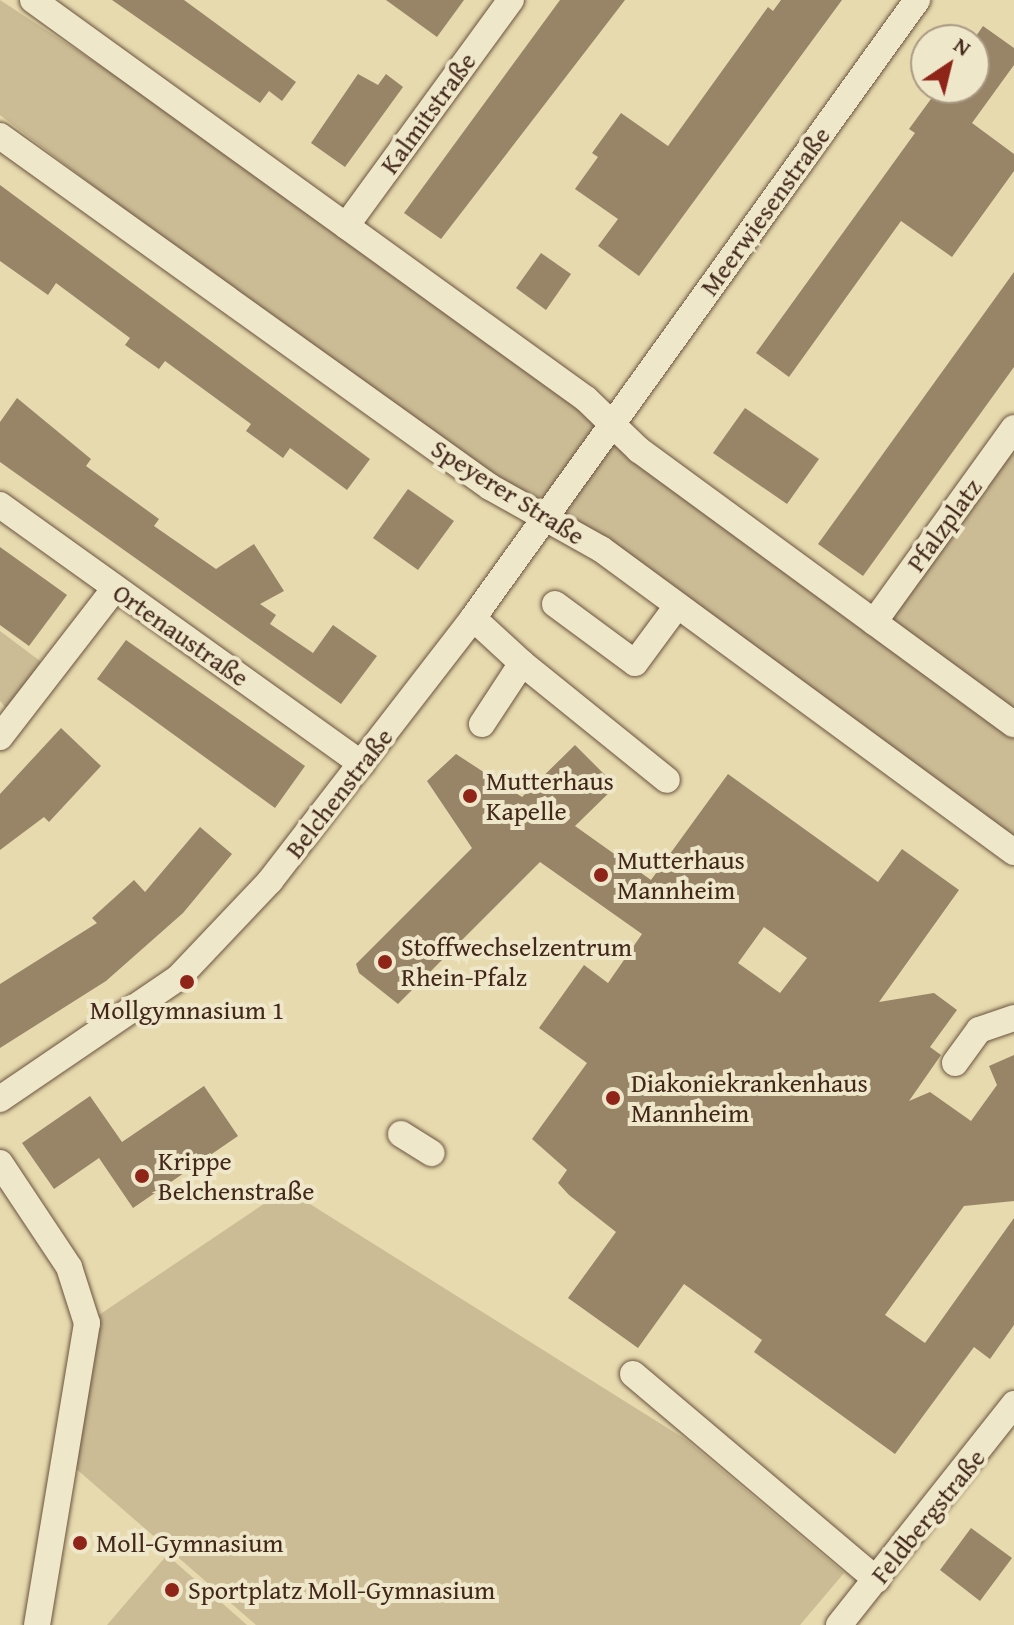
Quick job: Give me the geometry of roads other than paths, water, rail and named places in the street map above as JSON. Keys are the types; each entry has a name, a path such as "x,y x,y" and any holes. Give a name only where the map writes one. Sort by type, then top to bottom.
{"street":[{"path":"33,0 613,422 639,450 1014,724"},
{"name":"Kalmitstraße","path":"346,226 511,0"},
{"name":"Meerwiesenstraße","path":"613,422 917,0"},
{"name":"Speyerer Straße","path":"0,136 490,487 544,517 677,606 1014,852"},
{"name":"Belchenstraße","path":"0,1099 178,978 270,881 473,618 613,422"},
{"name":"Pfalzplatz","path":"874,622 1014,428"},
{"name":"Ortenaustraße","path":"0,505 362,764"},
{"path":"0,737 115,588"},
{"path":"555,604 635,663 677,606"},
{"path":"473,618 522,663 667,780"},
{"path":"482,724 522,663"},
{"path":"955,1063 979,1030 1014,1018"},
{"path":"401,1134 431,1153"},
{"path":"0,1163 69,1267 87,1323 37,1625"},
{"path":"633,1374 877,1580"},
{"name":"Feldbergstraße","path":"839,1625 1014,1404"}],"place":[{"name":"Mutterhaus Kapelle","path":"470,796"},
{"name":"Mutterhaus Mannheim","path":"601,875"},
{"name":"Stoffwechselzentrum Rhein-Pfalz","path":"385,962"},
{"name":"Mollgymnasium 1","path":"187,982"},
{"name":"Diakoniekrankenhaus Mannheim","path":"613,1098"},
{"name":"Krippe Belchenstraße","path":"142,1176"},
{"name":"Moll-Gymnasium","path":"80,1543"},
{"name":"Sportplatz Moll-Gymnasium","path":"172,1590"}]}
